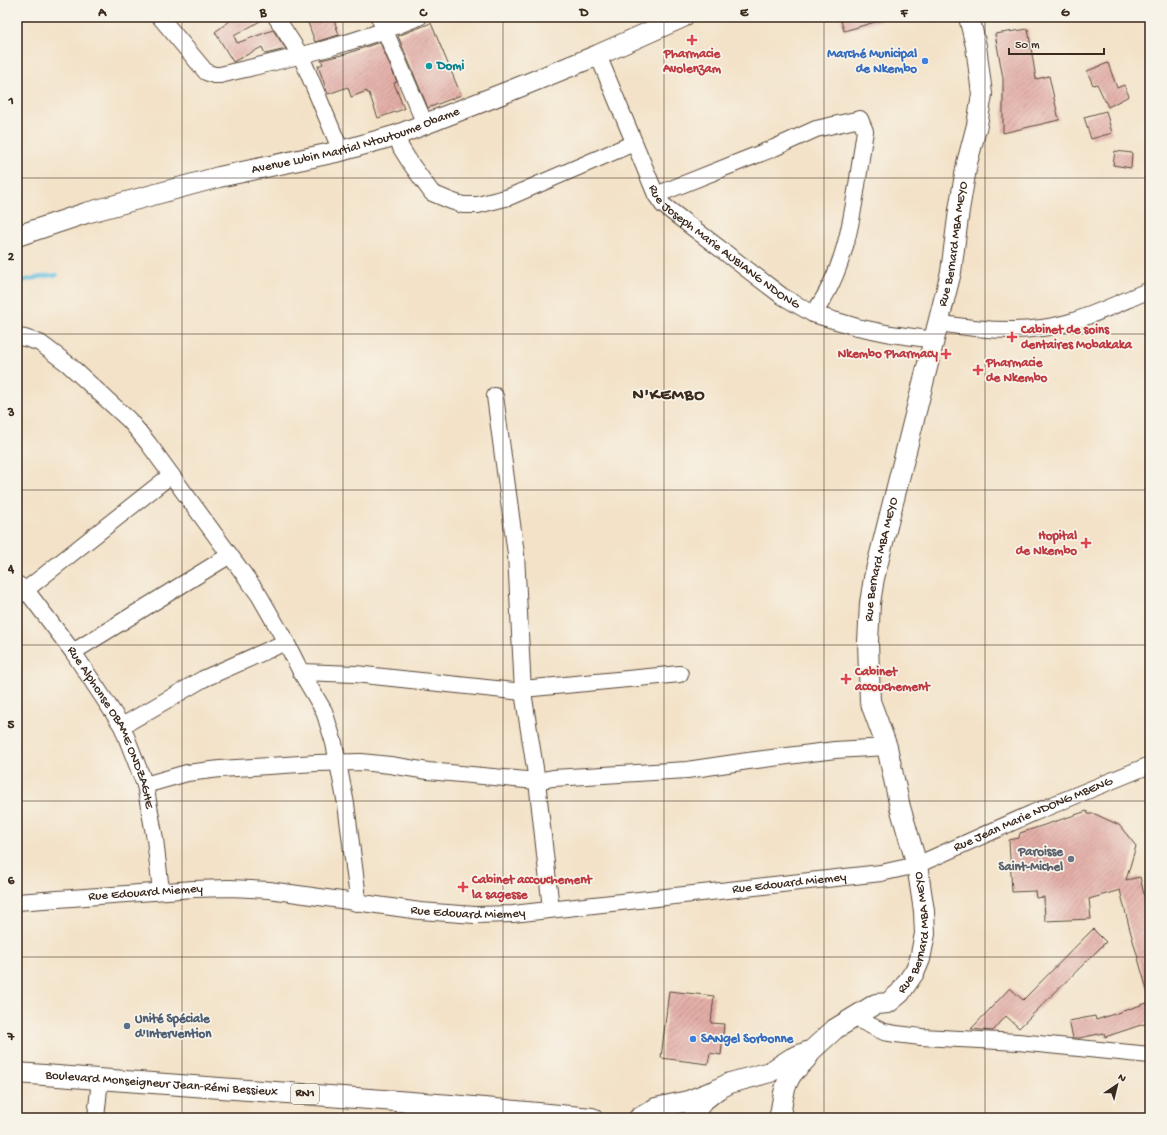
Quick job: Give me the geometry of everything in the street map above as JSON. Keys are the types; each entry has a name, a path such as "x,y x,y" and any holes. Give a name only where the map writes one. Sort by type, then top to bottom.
{"main road":[{"name":"Rue Bernard MBA MEYO","path":"812,1050 835,1029 876,1004 888,1003 900,993 914,972 920,959 923,947 924,911 917,865 900,807 887,747 870,701 868,642 870,603 879,553 951,272 967,163 978,125 982,94 976,46 969,17"},
{"name":"Avenue Lubin Martial Ntoutoume Obame","path":"17,236 86,213 219,177 340,151 397,135 598,55 674,19"},
{"path":"743,1080 770,1072 792,1058 812,1050"},
{"path":"784,1109 789,1078 805,1061 812,1050"},
{"name":"Boulevard Monseigneur Jean-Rémi Bessieux","path":"17,1074 451,1105 592,1118"},
{"path":"639,1118 656,1108 688,1101 730,1083 754,1078 763,1080 784,1109"},
{"path":"693,1118 696,1110 704,1100 718,1089"}],"street":[{"path":"160,17 206,72 214,75 220,75 301,56 382,24 419,17"},
{"path":"276,17 301,56 340,151"},
{"path":"382,24 425,124"},
{"name":"Rue Joseph Marie AUBIANG NDONG","path":"598,55 656,195 663,206 782,296 813,314 857,327 891,334 1044,327 1066,323 1100,311 1150,290"},
{"path":"656,195 774,148 816,129 860,119 865,131 853,209 844,252 833,282 822,302 813,314"},
{"path":"397,135 401,148 410,164 432,193 457,203 478,205 509,197 634,143"},
{"path":"20,340 40,343 68,364 129,420 148,443 259,595 324,711 334,743 350,830 356,903"},
{"path":"495,396 516,554 523,690 537,781 551,909"},
{"path":"20,590 171,475"},
{"path":"73,652 230,555"},
{"name":"Rue Alphonse OBAME ONDZAGHE","path":"20,590 73,652 122,726 145,785 155,839 161,891"},
{"path":"122,726 203,678 286,642"},
{"path":"301,672 355,674 523,690 680,674"},
{"path":"145,785 187,773 220,769 316,763 361,762 428,771 537,781 553,778 687,770 827,751 887,747"},
{"name":"Rue Jean Marie NDONG MBENG","path":"917,865 1033,813 1142,773 1150,765"},
{"name":"Rue Edouard Miemey","path":"17,902 161,891 230,888 270,890 420,911 475,915 513,914 725,892 881,873 917,865"},
{"path":"855,1018 884,1032 921,1037 1018,1042 1150,1055"},
{"path":"96,1118 100,1079"}],"building":[{"path":"235,17 267,17 234,36 237,43 273,30 286,49 265,54 262,47 233,62 215,32"},
{"path":"306,17 333,17 339,35 315,42"},
{"path":"840,17 881,17 882,20 844,31"},
{"name":"Domi","path":"431,23 461,95 428,108 398,36"},
{"path":"1028,29 1036,79 1049,76 1059,120 1003,133 1003,78 995,34"},
{"path":"380,42 397,82 394,83 404,109 378,118 367,91 351,97 348,87 328,94 318,66 323,64 321,60 346,54"},
{"path":"1108,63 1117,88 1124,85 1129,96 1108,107 1097,84 1093,85 1087,71"},
{"path":"1106,111 1112,133 1091,139 1084,117"},
{"path":"1115,151 1132,153 1131,168 1113,165"},
{"name":"Paroisse Saint-Michel","path":"1087,811 1088,814 1095,814 1119,825 1136,846 1126,880 1140,877 1150,920 1150,990 1147,990 1120,890 1089,899 1091,919 1045,921 1044,897 1036,898 1035,891 1012,892 1009,840 1019,838 1020,833"},
{"path":"1093,929 1106,942 1019,1028 1006,1016 993,1031 971,1029 1010,988 1023,1000"},
{"name":"SANgel Sorbonne","path":"669,991 714,996 711,1023 724,1024 721,1055 710,1053 708,1064 661,1058"},
{"path":"1150,1002 1150,1022 1105,1037 1104,1033 1073,1038 1069,1021 1095,1016 1096,1020"}],"waterway":[{"path":"17,282 57,275"}],"place":[{"name":"Pharmacie Avolenzam","path":"692,40"},
{"name":"Marché Municipal de Nkembo","path":"925,61"},
{"name":"Domi","path":"429,66"},
{"name":"Cabinet de soins dentaires Mobakaka","path":"1012,337"},
{"name":"Nkembo Pharmacy","path":"946,354"},
{"name":"Pharmacie de Nkembo","path":"978,370"},
{"name":"Hopital de Nkembo","path":"1086,543"},
{"name":"Cabinet accouchement","path":"846,679"},
{"name":"Paroisse Saint-Michel","path":"1071,859"},
{"name":"Cabinet accouchement la sagesse","path":"463,887"},
{"name":"Unité Spéciale d'Intervention","path":"127,1026"},
{"name":"SANgel Sorbonne","path":"693,1039"}],"district":[{"name":"N'KEMBO","path":"669,396"}]}
